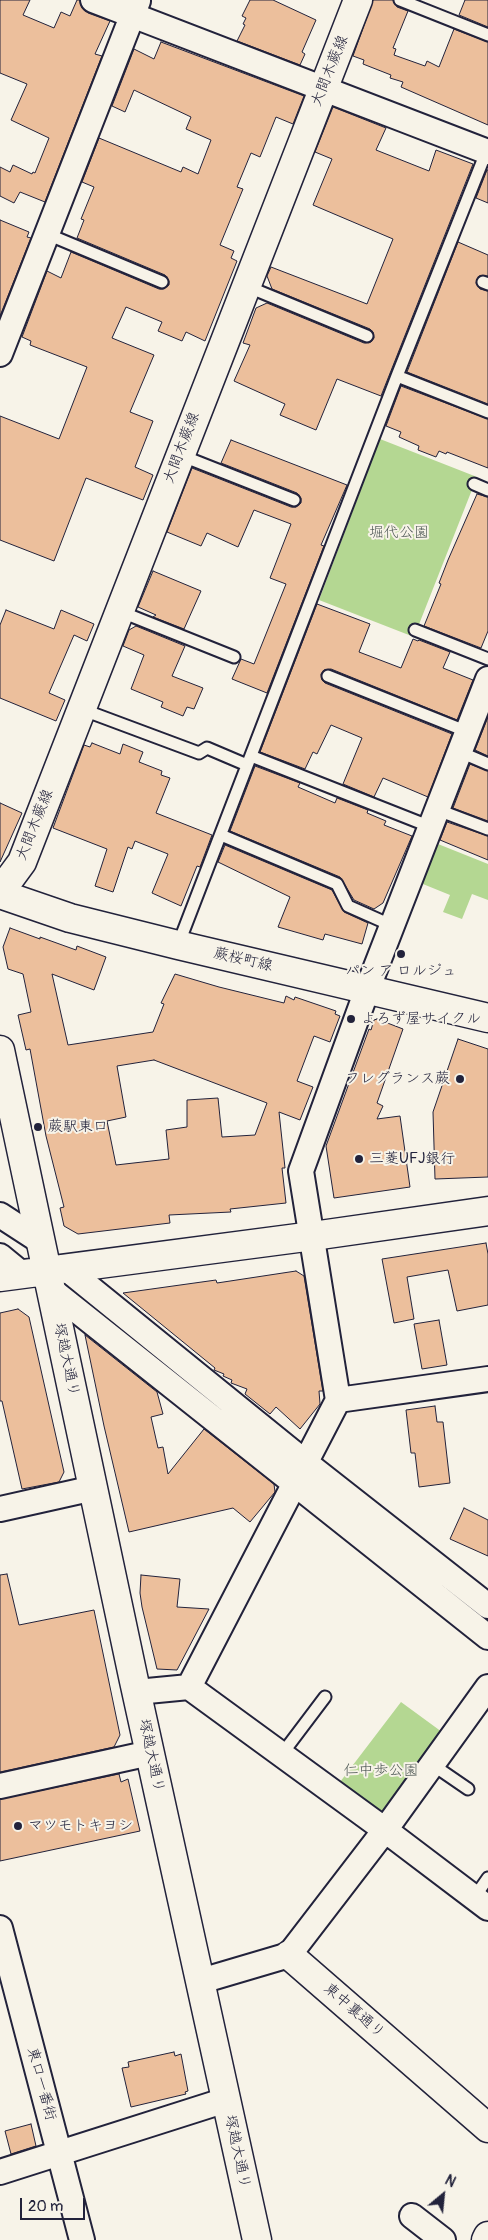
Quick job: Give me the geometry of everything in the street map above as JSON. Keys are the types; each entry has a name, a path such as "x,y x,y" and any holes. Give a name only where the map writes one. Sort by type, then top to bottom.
{"street":[{"path":"94,0 135,8 323,88 488,151"},
{"name":"大間木蕨線","path":"0,893 22,862 358,0"},
{"path":"0,354 6,320 47,234 135,8"},
{"path":"190,1687 338,1400 301,1170 367,990 488,679"},
{"name":"蕨桜町線","path":"0,893 70,918 488,1018"},
{"name":"塚越大通り","path":"0,1050 40,1241 37,1276 94,1488 257,2240"},
{"path":"37,1276 488,1210"},
{"path":"0,1214 40,1241"},
{"path":"0,1256 37,1276 301,1472 488,1606"},
{"path":"338,1400 488,1379"},
{"path":"301,1472 488,1637"},
{"path":"0,1509 94,1488"},
{"path":"137,1692 190,1687 386,1830 481,1903"},
{"path":"201,1981 289,1955 386,1830 488,1687"},
{"path":"0,1786 150,1753"},
{"name":"東口一番街","path":"0,1928 82,2240"},
{"name":"東中裏通り","path":"289,1955 488,2128"},
{"path":"0,2172 226,2100"},
{"path":"412,2216 443,2240"},
{"path":"486,2240 488,2236"}],"lane":[{"path":"400,0 488,35"},
{"path":"178,945 397,376 488,151"},
{"path":"47,234 162,282"},
{"path":"246,286 367,336"},
{"path":"397,376 488,412"},
{"path":"180,455 294,500"},
{"path":"474,484 488,490"},
{"path":"119,611 234,657"},
{"path":"415,630 488,659"},
{"path":"328,676 464,742 488,764"},
{"path":"81,708 199,753 207,748 434,818 488,829"},
{"path":"221,835 337,884 348,906 392,926"},
{"path":"282,1754 325,1697"},
{"path":"433,1765 468,1789"},
{"path":"481,1903 488,1878"}],"green space":[{"name":"堀代公園","path":"380,439 477,477 414,637 319,600"},
{"path":"433,842 488,864 488,900 472,894 462,919 443,912 450,895 418,882"},
{"name":"仁中歩公園","path":"401,1702 442,1732 382,1814 340,1782"}],"building":[{"path":"0,0 30,0 23,15 54,28 61,12 70,16 77,0 80,0 82,8 88,13 110,21 95,54 102,56 45,202 20,192 14,203 0,196 0,167 10,172 13,165 32,174 33,172 35,173 49,138 11,120 27,84 0,73"},
{"path":"250,0 273,0 316,20 302,52 305,54 300,65 237,41 245,25 243,24 246,18 242,16"},
{"path":"373,0 393,0 397,7 408,11 393,48 396,49 394,55 425,66 427,61 439,67 454,29 488,42 488,125 401,87 403,82 390,78 391,75 363,64 364,60 353,56"},
{"path":"465,0 488,0 488,27 459,15"},
{"path":"161,42 304,96 293,124 276,117 260,157 251,153 237,187 243,189 220,245 234,251 231,258 237,261 205,341 186,332 182,341 158,331 162,322 126,307 112,338 154,355 130,412 153,421 135,467 153,475 143,500 86,478 54,561 0,540 0,416 59,439 87,367 30,345 31,341 22,337 47,271 61,278 71,252 159,289 169,285 165,275 77,238 84,220 81,219 94,187 82,182 99,138 181,172 183,167 198,174 211,140 186,129 191,117 134,90 125,112 112,106 134,49 154,59"},
{"path":"333,107 386,128 376,150 429,171 436,150 473,164 381,396 337,379 316,430 280,415 285,404 234,381 250,345 243,343 256,308 267,303 364,343 371,342 374,338 373,332 370,329 272,289 267,276 271,267 367,304 393,239 313,205 332,159 315,152"},
{"path":"488,170 488,203 476,198"},
{"path":"0,220 29,232 27,237 31,238 0,316"},
{"path":"458,242 488,255 488,276 479,276 476,283 480,289 488,291 488,404 407,372"},
{"path":"401,386 488,419 488,468 447,452 446,454 439,451 436,457 418,450 419,446 399,437 401,432 386,426"},
{"path":"231,440 347,485 321,545 324,546 267,693 232,679 241,659 254,664 286,584 270,578 291,524 254,510 238,547 207,533 201,546 167,532 192,468 291,507 296,507 301,503 301,498 297,493 221,463"},
{"path":"477,494 488,497 488,631 481,648 424,626 441,584 439,583 448,560"},
{"path":"153,571 201,591 184,629 153,617 156,615 138,607"},
{"path":"317,604 370,624 359,652 401,668 413,639 419,640 450,652 443,668 473,680 457,720 331,669 324,670 321,674 322,680 325,683 452,734 428,797 383,778 374,797 343,784 362,738 331,725 317,754 313,752 305,769 260,752"},
{"path":"6,610 54,629 61,610 94,624 87,641 74,635 49,693 65,700 56,721 0,698 0,625"},
{"path":"136,626 185,646 172,676 203,688 194,709 187,707 183,716 161,707 163,702 131,689 144,655 123,646 129,630"},
{"path":"488,717 488,756 475,750"},
{"path":"92,743 120,754 123,744 143,752 139,762 162,771 161,775 170,778 156,813 212,835 200,867 197,866 181,906 152,893 168,854 135,841 132,849 128,847 113,892 95,886 107,849 53,828 84,745 90,747"},
{"path":"470,764 488,771 488,821 453,808"},
{"path":"255,766 300,783 298,787 335,803 337,798 368,810 367,813 386,821 384,825 412,836 383,903 374,909 354,900 340,877 230,831"},
{"path":"0,803 22,813 0,862"},
{"path":"447,822 488,836 488,860 440,840"},
{"path":"225,845 332,890 344,912 368,923 362,944 325,934 323,940 278,927 290,897 218,862"},
{"path":"10,928 76,950 77,946 106,957 94,990 52,974 68,1045 153,1032 164,1004 161,1003 175,974 284,1003 286,996 294,1000 295,997 336,1011 335,1014 340,1016 330,1042 314,1036 297,1081 313,1087 300,1120 279,1112 285,1168 282,1168 286,1203 230,1209 231,1212 169,1215 170,1223 78,1234 64,1226 60,1208 64,1207 46,1136 30,1049 26,1050 18,1015 31,1012 23,974 8,969 3,947","holes":["154,1060 267,1103 255,1135 222,1137 218,1098 187,1100 187,1127 166,1130 169,1159 116,1165 107,1121 126,1117 117,1066"]},
{"path":"377,1019 403,1029 377,1103 383,1106 377,1119 400,1116 410,1187 334,1198 326,1146 369,1029 371,1030 374,1020"},
{"path":"458,1039 488,1049 488,1177 435,1179 433,1112"},
{"path":"486,1243 488,1254 488,1305 457,1311 448,1270 407,1277 414,1319 394,1323 382,1259"},
{"path":"296,1271 304,1276 323,1391 319,1391 320,1404 300,1429 276,1407 270,1414 245,1394 247,1389 231,1383 232,1380 214,1370 215,1368 123,1293 216,1280 217,1283"},
{"path":"18,1309 29,1317 64,1472 59,1482 22,1489 2,1401 0,1401 0,1313"},
{"path":"439,1320 447,1365 422,1369 414,1324"},
{"path":"85,1335 157,1392 163,1414 151,1417 158,1448 163,1447 168,1474 204,1429 274,1484 275,1492 250,1522 233,1508 129,1532"},
{"path":"435,1406 437,1422 443,1422 450,1483 419,1487 415,1453 411,1453 406,1410"},
{"path":"464,1508 488,1520 488,1556 450,1539"},
{"path":"7,1574 19,1625 94,1610 120,1735 114,1747 0,1772 0,1575"},
{"path":"141,1575 180,1579 177,1607 209,1609 177,1670 157,1669 142,1607 140,1593"},
{"path":"119,1774 121,1782 128,1779 140,1831 0,1861 0,1799"},
{"path":"174,2052 175,2056 181,2054 188,2091 185,2092 186,2094 131,2107 122,2068 129,2067 128,2062"},
{"path":"31,2124 36,2146 11,2154 5,2131"}],"place":[{"name":"パン ア ロルジュ","path":"401,954"},
{"name":"よろず屋サイクル","path":"351,1019"},
{"name":"フレグランス蕨","path":"460,1079"},
{"name":"蕨駅東口","path":"38,1127"},
{"name":"三菱UFJ銀行","path":"359,1159"},
{"name":"マツモトキヨシ","path":"18,1826"}]}
